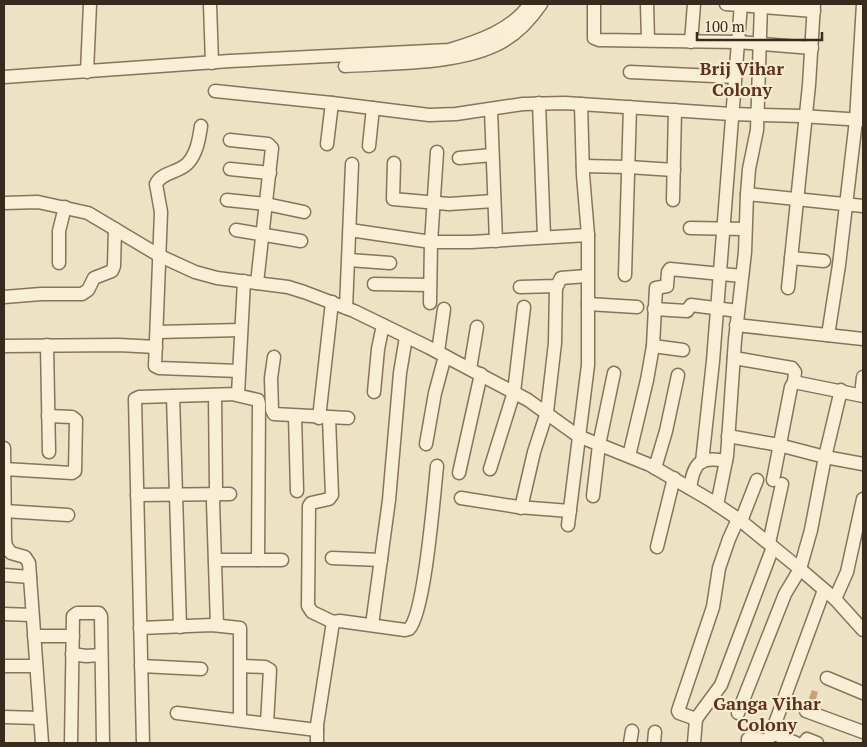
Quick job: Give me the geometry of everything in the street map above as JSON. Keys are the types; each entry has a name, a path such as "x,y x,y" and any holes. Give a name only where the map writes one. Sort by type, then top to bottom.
{"street":[{"path":"87,72 90,4"},
{"path":"210,4 212,63"},
{"path":"4,77 450,50 482,39 506,27 519,18 530,4"},
{"path":"345,66 457,58 477,52 499,44 517,32 541,4"},
{"path":"594,4 594,35 596,40 738,42 812,48"},
{"path":"647,4 648,40"},
{"path":"691,42 694,4"},
{"path":"726,4 814,7 803,154 796,199 788,288"},
{"path":"690,488 693,473 702,462 712,370 740,4"},
{"path":"717,505 726,461 747,194 750,163 757,130 761,6"},
{"path":"828,334 838,274 846,203 860,120 863,11"},
{"path":"630,72 735,77"},
{"path":"215,91 429,115 456,114 539,103 860,120"},
{"path":"328,144 332,103"},
{"path":"539,103 544,237"},
{"path":"568,525 588,365 588,235 581,104"},
{"path":"624,275 630,107"},
{"path":"369,146 373,108"},
{"path":"491,110 496,241"},
{"path":"673,200 675,110"},
{"path":"201,126 198,145 187,164 162,177 156,184 161,205 155,366 157,368 239,371"},
{"path":"230,140 270,145 272,148 257,283"},
{"path":"430,302 431,242 437,152"},
{"path":"459,158 492,155"},
{"path":"394,163 394,200 449,204 494,201"},
{"path":"346,308 352,164"},
{"path":"583,166 674,170"},
{"path":"230,169 270,173"},
{"path":"747,194 863,206"},
{"path":"226,200 266,204 304,212"},
{"path":"4,202 38,202 88,213 160,256 204,276 288,288 332,302 441,354 514,392 547,412 578,436 655,468 740,520 824,590 863,630"},
{"path":"59,263 59,231 65,207"},
{"path":"4,297 86,293 94,278 112,271 114,266 115,228"},
{"path":"690,228 745,229"},
{"path":"236,230 300,242"},
{"path":"350,230 431,242 496,241 588,235"},
{"path":"790,258 824,261"},
{"path":"349,260 390,263"},
{"path":"629,456 644,395 653,346 654,309 657,287 667,286 669,270 742,276"},
{"path":"521,508 534,452 547,412 555,343 556,286 562,278 587,276"},
{"path":"236,395 238,393 244,281"},
{"path":"374,284 430,286"},
{"path":"520,287 556,286"},
{"path":"332,302 324,418 332,495 329,500 311,503 309,506 308,606 312,612 333,622 405,630 413,624 419,604 428,549 436,466"},
{"path":"588,304 637,307"},
{"path":"654,309 688,311 691,305 738,311"},
{"path":"490,469 514,392 524,307"},
{"path":"426,444 441,354 444,308"},
{"path":"736,325 863,339"},
{"path":"374,392 378,349 383,326"},
{"path":"459,473 476,372 477,327"},
{"path":"157,332 241,330"},
{"path":"372,625 389,500 400,374 406,337"},
{"path":"47,345 49,452"},
{"path":"4,346 119,345 156,347"},
{"path":"653,346 683,350"},
{"path":"274,356 271,378 273,413 276,415 348,418"},
{"path":"694,743 696,719 720,685 771,545 779,445 791,387 794,382 795,372 792,368 734,358"},
{"path":"593,496 599,445 614,373"},
{"path":"655,468 678,375"},
{"path":"794,382 862,395 863,377"},
{"path":"738,714 785,594 800,569 813,522 825,457 842,390"},
{"path":"215,395 216,488 213,502 217,625"},
{"path":"142,743 135,399 139,397 236,395 258,400 260,404 258,560"},
{"path":"173,396 180,627"},
{"path":"4,469 72,473 75,471 76,420 72,417 48,416"},
{"path":"295,416 296,491"},
{"path":"728,436 779,445 825,457 863,464"},
{"path":"4,448 6,546 11,553 25,557 28,560 42,743"},
{"path":"702,462 712,459 726,461"},
{"path":"657,547 674,478"},
{"path":"696,719 679,713 678,709 713,607 720,568 729,539 740,520 757,480"},
{"path":"137,495 230,494"},
{"path":"461,498 521,508 570,511"},
{"path":"835,600 847,572 863,499"},
{"path":"4,511 68,515"},
{"path":"332,558 381,560"},
{"path":"215,560 282,560"},
{"path":"4,575 30,576"},
{"path":"748,743 748,739 751,737 768,740 772,733 824,590"},
{"path":"71,743 72,654 74,614 77,613 99,613 101,616 103,743"},
{"path":"4,614 32,615"},
{"path":"317,743 317,730 333,622"},
{"path":"140,628 217,625 240,628 240,720"},
{"path":"34,636 73,636"},
{"path":"72,654 90,657 101,655"},
{"path":"4,666 36,666"},
{"path":"141,666 202,669"},
{"path":"241,666 265,667 270,670 267,723"},
{"path":"827,678 863,692"},
{"path":"806,711 863,732 858,743"},
{"path":"177,713 317,730"},
{"path":"4,717 40,718"},
{"path":"772,733 796,743"},
{"path":"804,743 807,740 817,743"}],"building":[{"path":"812,690 818,692 812,712 805,710"}],"district":[{"name":"Brij Vihar Colony","path":"742,79"},
{"name":"Ganga Vihar Colony","path":"767,714"}]}
